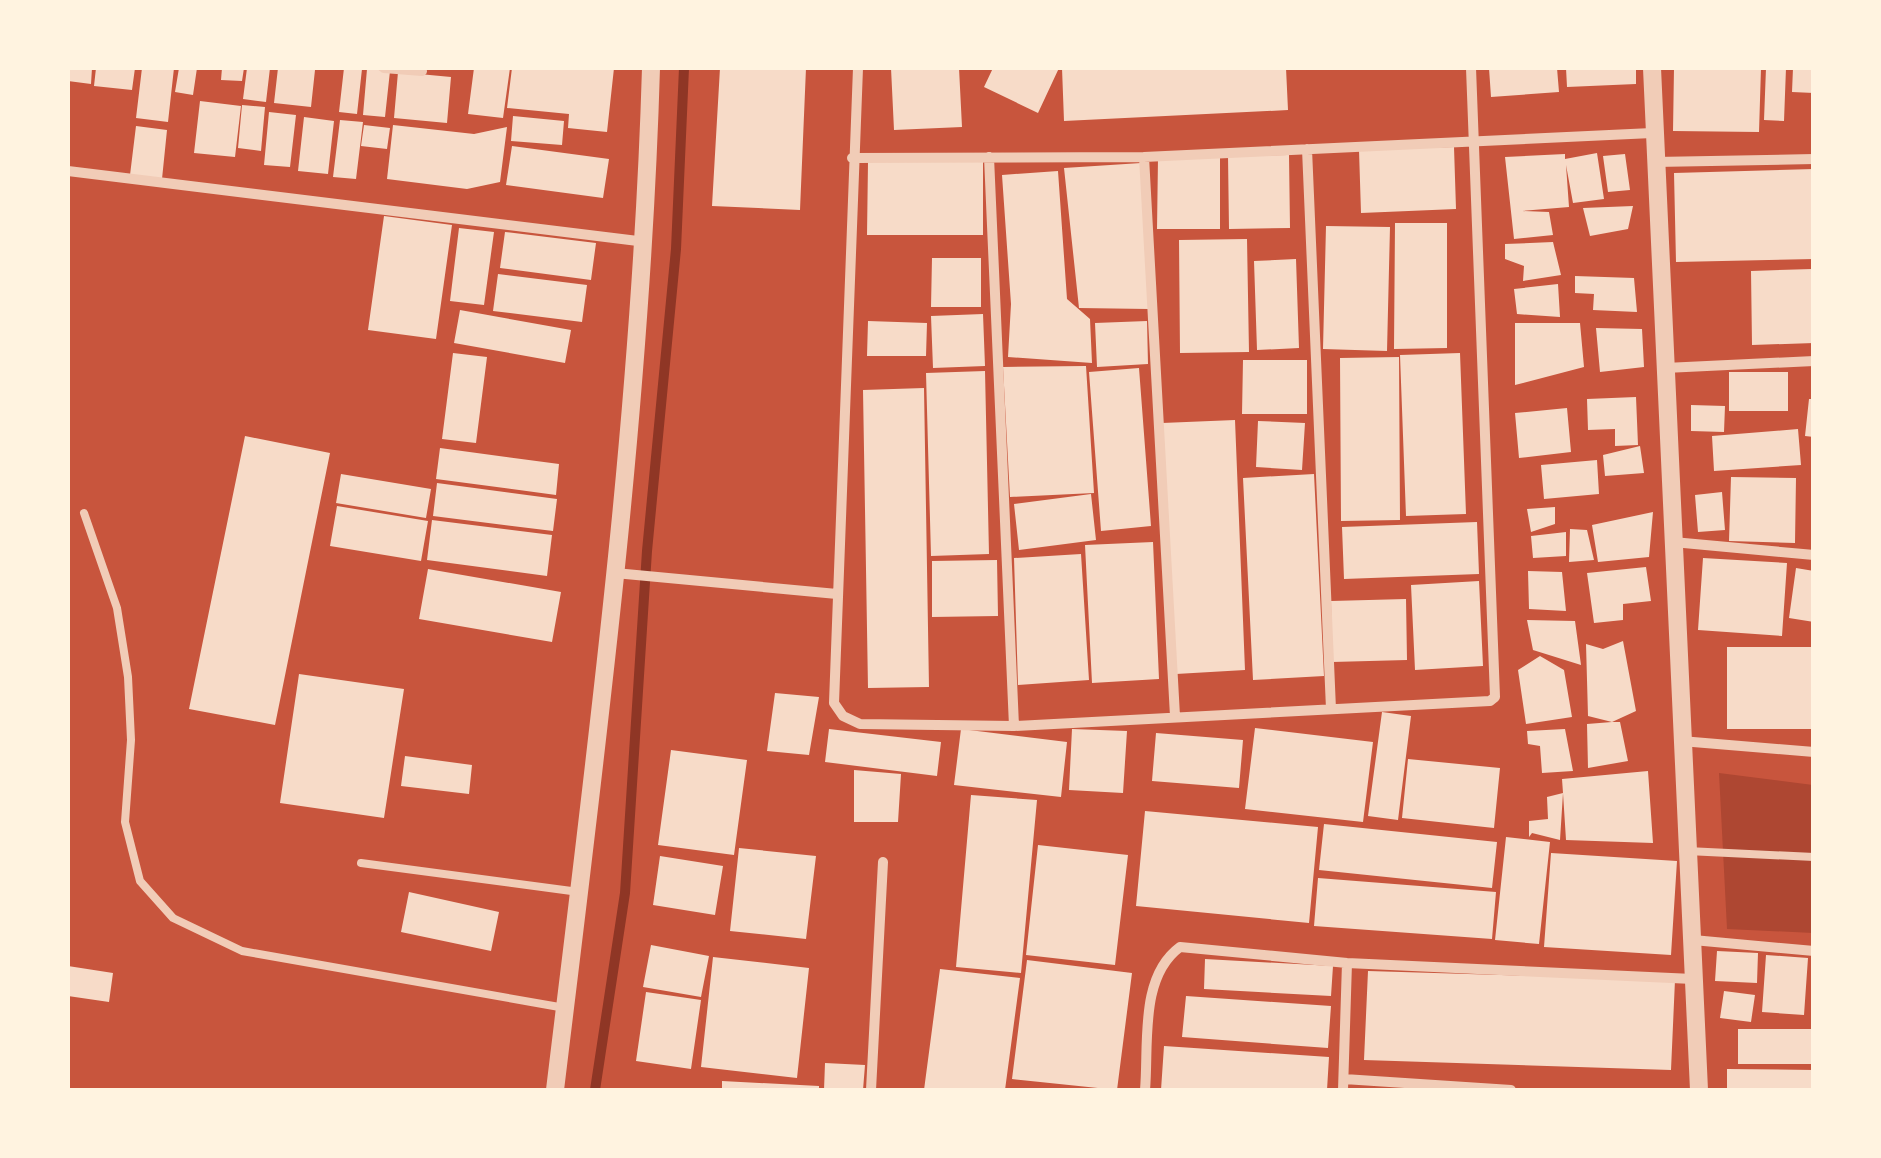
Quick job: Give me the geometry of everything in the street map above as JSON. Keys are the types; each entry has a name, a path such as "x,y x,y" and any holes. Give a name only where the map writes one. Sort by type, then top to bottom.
{"street":[{"path":"384,68 422,72"},
{"path":"555,1090 615,573 646,242 651,68"},
{"path":"858,68 834,703 843,716 860,724 1014,726 1490,701 1498,692 1482,268 1472,141 1472,68"},
{"path":"1652,68 1699,1090"},
{"path":"852,158 1144,157 1652,133"},
{"path":"1307,149 1331,709"},
{"path":"989,157 1014,726"},
{"path":"1144,157 1174,716"},
{"path":"1656,162 1814,159"},
{"path":"68,171 646,242"},
{"path":"1664,368 1814,360"},
{"path":"1672,542 1814,554"},
{"path":"615,573 837,594"},
{"path":"1680,740 1814,752"},
{"path":"871,1090 884,862"},
{"path":"1693,940 1814,950"},
{"path":"1145,1090 1154,977 1165,958 1180,947 1347,963 1693,979"},
{"path":"1347,963 1343,1085 1511,1090"}],"lane":[{"path":"84,514 118,608 128,677 130,740 125,822 140,881 173,918 242,951 565,1008"},
{"path":"1687,851 1814,857"},
{"path":"361,863 579,892"}],"shaded area":[{"path":"1719,773 1813,785 1813,933 1727,929"}],"building":[{"path":"70,68 92,68 91,84 68,81"},
{"path":"96,68 135,68 132,90 94,86"},
{"path":"142,68 174,68 168,122 136,118"},
{"path":"179,68 197,68 193,95 175,92"},
{"path":"222,68 244,68 242,81 221,80"},
{"path":"247,68 270,68 266,102 243,99"},
{"path":"278,68 315,70 311,107 274,103"},
{"path":"344,68 362,69 357,114 339,112"},
{"path":"474,68 510,68 503,118 468,114"},
{"path":"512,68 614,68 607,132 568,128 569,114 507,108"},
{"path":"720,68 806,68 800,210 712,206"},
{"path":"891,68 959,68 962,127 894,130"},
{"path":"993,68 1059,68 1038,113 984,87"},
{"path":"1062,68 1286,68 1288,110 1064,121"},
{"path":"1489,68 1557,68 1559,92 1491,97"},
{"path":"1566,68 1636,68 1636,84 1567,87"},
{"path":"1674,68 1761,68 1759,132 1673,131"},
{"path":"1766,68 1786,68 1784,121 1764,120"},
{"path":"1793,68 1814,68 1814,93 1792,92"},
{"path":"367,69 390,71 385,117 363,115"},
{"path":"398,72 451,77 447,123 394,118"},
{"path":"200,101 241,106 235,157 194,153"},
{"path":"242,105 265,107 261,151 238,148"},
{"path":"269,112 296,115 290,167 264,165"},
{"path":"513,116 564,121 562,145 511,141"},
{"path":"304,117 334,121 328,174 298,171"},
{"path":"340,120 363,122 356,179 333,177"},
{"path":"364,125 390,128 387,149 361,146"},
{"path":"393,125 474,134 507,127 500,182 467,189 387,179"},
{"path":"136,126 167,130 162,179 130,175"},
{"path":"512,146 609,159 603,198 506,185"},
{"path":"1454,147 1456,209 1361,213 1359,150"},
{"path":"1597,153 1604,199 1573,203 1566,165 1569,207 1522,211 1549,212 1553,235 1514,239 1505,157 1565,154 1565,159"},
{"path":"1625,154 1630,190 1608,192 1603,156"},
{"path":"1289,155 1290,228 1229,229 1228,156"},
{"path":"1158,158 1220,158 1220,229 1157,229"},
{"path":"868,162 983,162 983,235 867,235"},
{"path":"1141,163 1149,309 1079,308 1064,168"},
{"path":"1814,169 1814,259 1676,262 1674,173"},
{"path":"1058,171 1067,299 1090,319 1092,363 1008,357 1011,304 1002,175"},
{"path":"1633,206 1628,229 1590,236 1583,208"},
{"path":"384,216 452,225 436,339 368,330"},
{"path":"1395,223 1447,223 1447,348 1394,349"},
{"path":"1326,226 1390,227 1387,351 1323,349"},
{"path":"459,228 494,232 484,305 450,301"},
{"path":"505,232 596,243 591,280 500,268"},
{"path":"1247,239 1249,352 1180,353 1179,240"},
{"path":"1553,242 1561,275 1523,281 1524,266 1505,259 1505,244"},
{"path":"932,258 981,258 981,307 931,307"},
{"path":"1296,259 1299,348 1257,350 1254,261"},
{"path":"1812,269 1814,343 1752,345 1751,271"},
{"path":"498,274 587,285 582,322 493,311"},
{"path":"1575,276 1634,278 1637,312 1593,310 1594,294 1575,293"},
{"path":"1558,284 1560,317 1517,314 1514,289"},
{"path":"460,310 571,330 565,363 454,343"},
{"path":"983,314 985,366 933,368 931,316"},
{"path":"868,321 927,323 926,356 867,356"},
{"path":"1147,321 1148,364 1097,367 1095,323"},
{"path":"1515,323 1580,323 1584,367 1515,385"},
{"path":"1596,328 1642,329 1644,367 1600,372"},
{"path":"453,353 487,357 476,443 442,439"},
{"path":"1460,353 1466,514 1406,516 1400,355"},
{"path":"1399,357 1400,520 1341,521 1340,358"},
{"path":"1243,360 1307,360 1307,414 1242,414"},
{"path":"1086,366 1094,493 1010,497 1003,367"},
{"path":"1139,368 1151,526 1101,531 1089,372"},
{"path":"985,371 989,554 931,556 926,373"},
{"path":"1729,372 1788,372 1788,411 1729,411"},
{"path":"924,388 929,687 868,688 863,390"},
{"path":"1636,397 1638,445 1615,446 1615,429 1588,430 1587,399"},
{"path":"1809,399 1814,399 1814,437 1805,436"},
{"path":"1691,405 1725,406 1724,432 1691,431"},
{"path":"1567,408 1571,452 1519,458 1515,413"},
{"path":"1235,420 1245,670 1176,674 1162,423"},
{"path":"1258,421 1305,423 1302,470 1256,467"},
{"path":"1798,429 1801,465 1714,471 1712,436"},
{"path":"245,436 330,453 275,725 189,709"},
{"path":"1640,446 1644,473 1605,476 1603,455"},
{"path":"440,448 559,464 556,495 436,479"},
{"path":"1597,460 1599,494 1544,499 1541,465"},
{"path":"341,474 431,489 426,518 336,503"},
{"path":"1314,474 1324,676 1253,680 1243,478"},
{"path":"1731,477 1796,478 1795,543 1729,541"},
{"path":"437,483 557,499 553,531 433,516"},
{"path":"1722,492 1725,530 1698,532 1695,495"},
{"path":"1091,494 1096,540 1019,550 1014,504"},
{"path":"337,506 428,521 421,561 330,546"},
{"path":"1555,507 1555,524 1531,532 1527,509"},
{"path":"1653,512 1649,557 1598,562 1592,525"},
{"path":"432,520 552,535 547,576 427,560"},
{"path":"1477,522 1479,574 1344,579 1342,527"},
{"path":"1570,529 1587,530 1594,560 1569,562"},
{"path":"1566,532 1566,556 1533,558 1531,536"},
{"path":"1153,542 1159,679 1092,683 1085,545"},
{"path":"1081,554 1089,680 1018,685 1014,558"},
{"path":"1703,558 1787,563 1782,636 1698,630"},
{"path":"997,560 998,616 932,617 932,561"},
{"path":"1646,567 1651,601 1623,604 1623,620 1594,623 1587,573"},
{"path":"1796,568 1814,571 1814,622 1789,618"},
{"path":"428,569 561,592 552,642 419,619"},
{"path":"1528,571 1562,572 1566,611 1529,609"},
{"path":"1479,581 1483,666 1415,670 1411,585"},
{"path":"1406,599 1407,660 1332,662 1331,601"},
{"path":"1527,620 1575,621 1581,665 1533,650"},
{"path":"1623,641 1636,711 1612,722 1588,716 1586,644 1603,649"},
{"path":"1727,647 1814,647 1814,729 1727,729"},
{"path":"1540,656 1564,670 1572,717 1526,724 1518,670"},
{"path":"299,674 404,689 384,818 280,803"},
{"path":"775,693 819,697 809,755 767,751"},
{"path":"1382,712 1411,716 1398,820 1368,816"},
{"path":"1620,722 1628,761 1588,768 1587,724"},
{"path":"1255,728 1373,742 1363,822 1245,809"},
{"path":"829,729 941,742 937,776 825,762"},
{"path":"961,729 1067,742 1061,797 954,785"},
{"path":"1072,729 1127,731 1123,793 1069,790"},
{"path":"1565,729 1573,771 1542,773 1540,746 1528,744 1527,731"},
{"path":"1156,733 1243,740 1239,788 1152,781"},
{"path":"671,750 747,760 734,855 658,845"},
{"path":"405,756 472,765 469,794 401,786"},
{"path":"1408,759 1500,768 1494,828 1402,818"},
{"path":"854,770 901,774 898,822 854,822"},
{"path":"1648,771 1653,843 1566,840 1562,779"},
{"path":"1563,793 1560,840 1532,833 1529,837 1529,821 1548,819 1547,797"},
{"path":"971,795 1037,800 1021,973 956,967"},
{"path":"1145,811 1318,827 1309,923 1136,906"},
{"path":"1324,824 1497,842 1492,888 1319,870"},
{"path":"1506,837 1550,842 1539,944 1495,940"},
{"path":"1038,845 1128,855 1115,965 1026,955"},
{"path":"739,848 816,856 806,939 730,931"},
{"path":"1551,853 1677,861 1671,955 1544,947"},
{"path":"660,856 723,866 715,915 653,905"},
{"path":"1318,878 1496,892 1492,939 1314,926"},
{"path":"409,892 499,912 491,951 401,932"},
{"path":"651,945 709,956 701,997 643,987"},
{"path":"1717,951 1758,953 1757,983 1715,981"},
{"path":"1766,955 1808,958 1804,1015 1762,1012"},
{"path":"713,957 809,968 797,1078 701,1067"},
{"path":"1205,959 1333,966 1331,996 1204,989"},
{"path":"1027,960 1132,973 1117,1090 1012,1079"},
{"path":"68,966 113,973 109,1002 68,996"},
{"path":"940,969 1020,978 1005,1090 924,1090"},
{"path":"1368,971 1675,980 1671,1070 1364,1060"},
{"path":"1724,991 1755,995 1751,1022 1720,1018"},
{"path":"646,992 701,1000 691,1069 636,1061"},
{"path":"1186,996 1331,1006 1328,1048 1182,1037"},
{"path":"1738,1029 1814,1029 1814,1064 1738,1064"},
{"path":"1164,1046 1329,1057 1327,1090 1161,1090"},
{"path":"825,1063 865,1065 863,1090 824,1090"},
{"path":"1727,1069 1814,1070 1814,1090 1727,1090"},
{"path":"722,1081 819,1086 819,1090 722,1090"}],"waterway":[{"path":"595,1090 625,893 647,551 676,249 684,68"}]}
